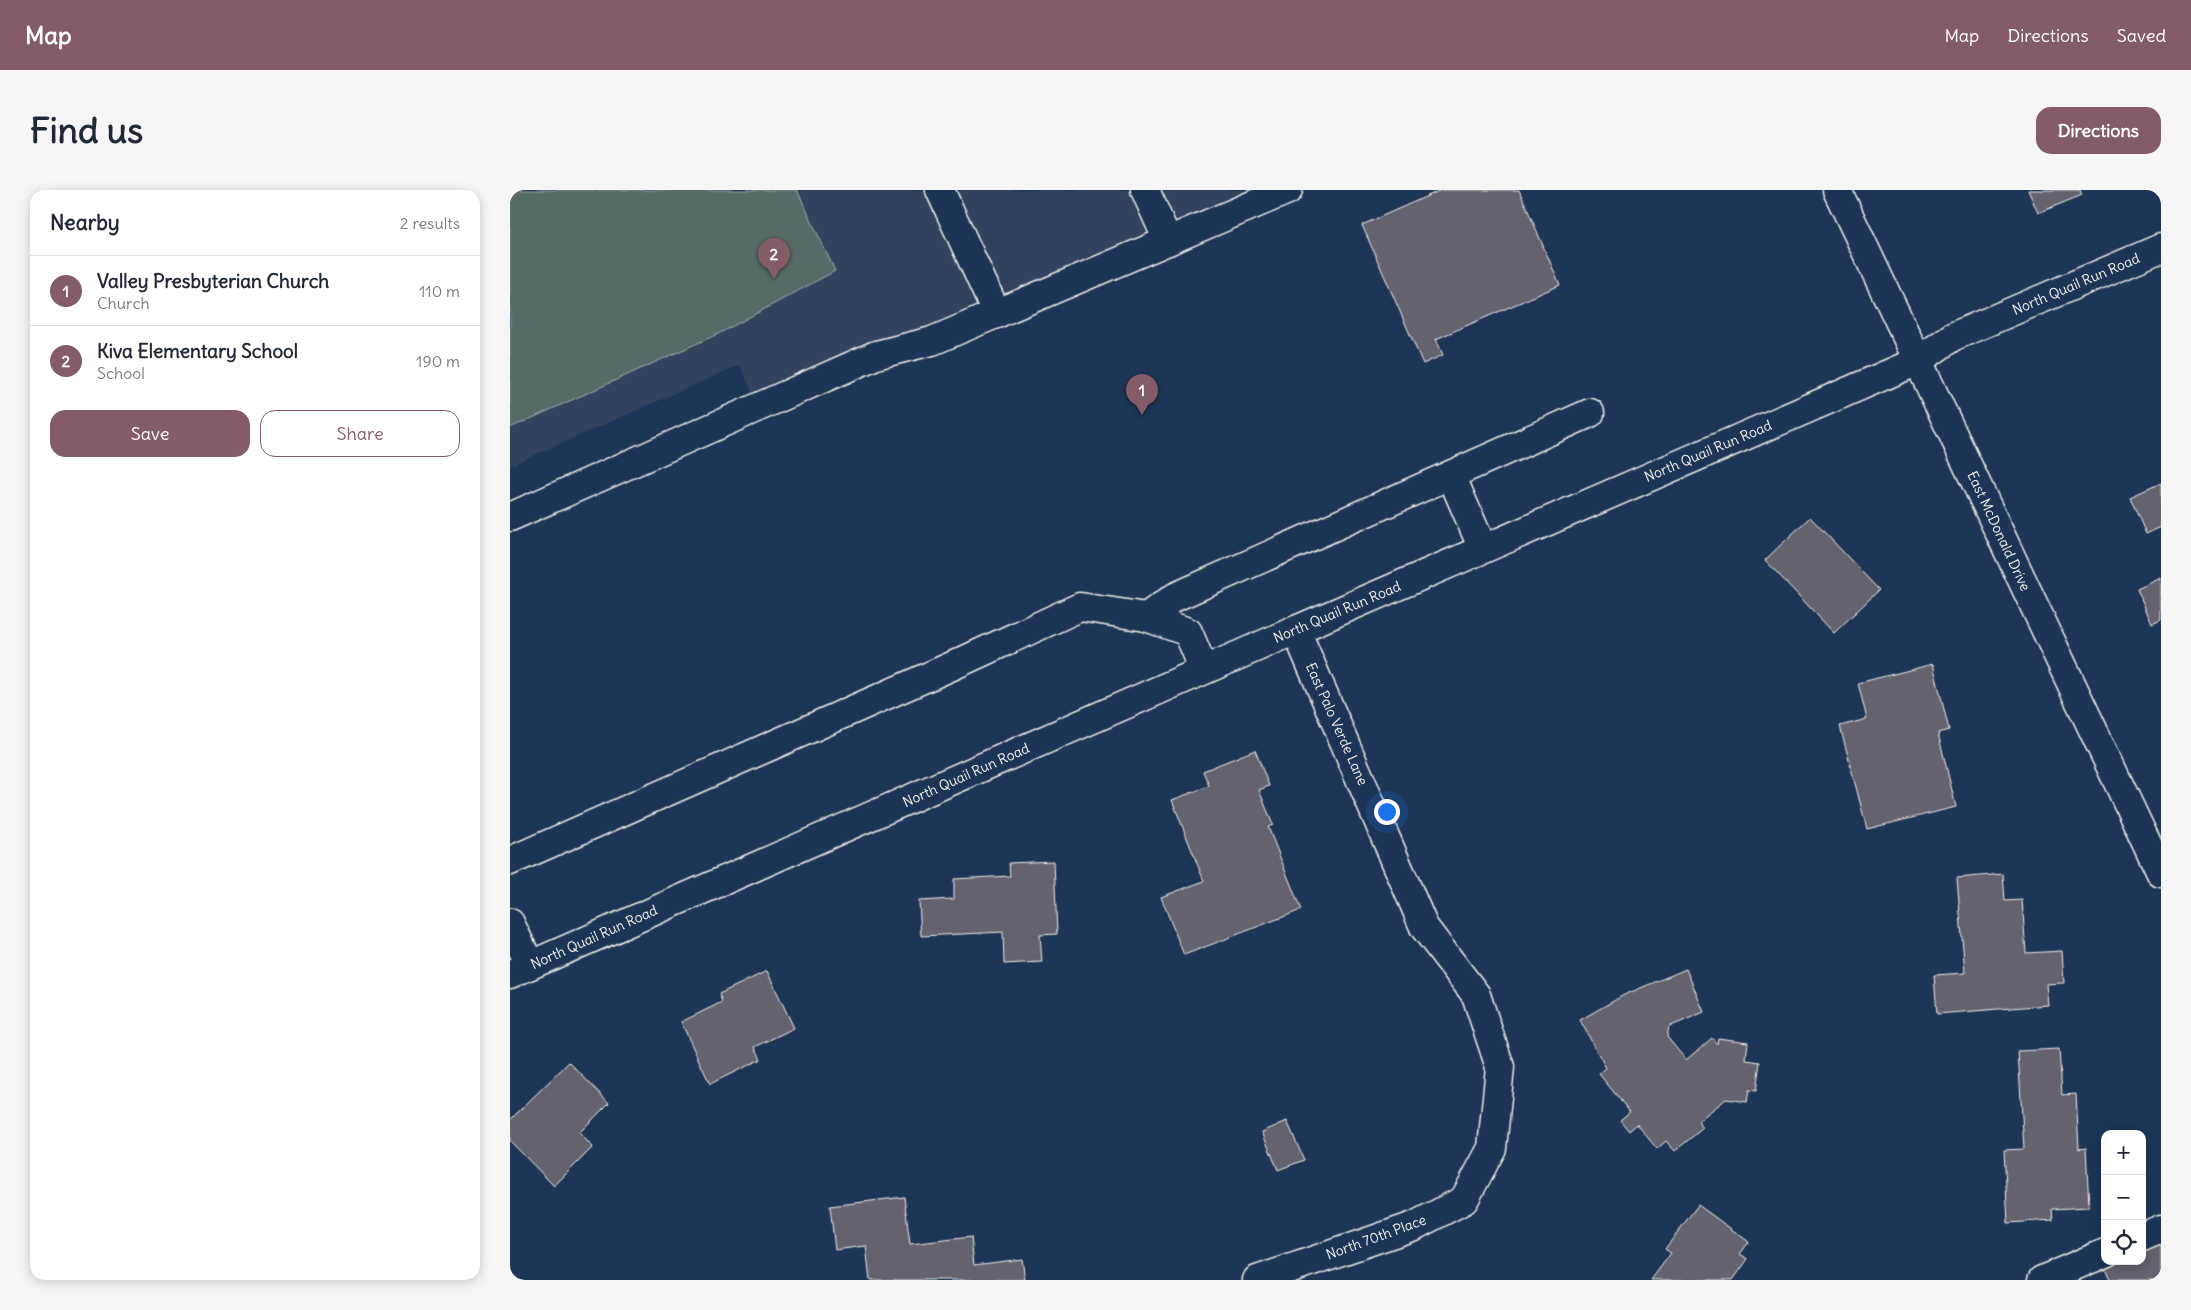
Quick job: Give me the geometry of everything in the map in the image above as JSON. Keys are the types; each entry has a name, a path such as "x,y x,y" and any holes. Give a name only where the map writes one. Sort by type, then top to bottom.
{"street":[{"path":"940,190 997,314"},
{"path":"1145,190 1168,241"},
{"path":"510,517 876,355 932,341 1288,190"},
{"name":"East McDonald Drive","path":"1837,190 2161,873"},
{"name":"North Quail Run Road","path":"520,970 1918,360 1952,337 2161,248"},
{"path":"1146,617 1176,597 1590,413"},
{"path":"1451,475 1483,549"},
{"path":"510,861 925,678 1080,607 1146,617 1188,632 1204,670"},
{"name":"East Palo Verde Lane","path":"1296,630 1424,927 1476,995 1500,1066 1492,1148 1464,1200"},
{"path":"510,923 520,970"},
{"name":"North 70th Place","path":"1257,1280 1414,1226 1464,1200"},
{"path":"2146,1235 2161,1229"},
{"path":"2042,1280 2101,1255"}],"shaded area":[{"path":"510,190 1254,190 754,397 740,365 510,466"}],"green space":[{"path":"510,190 797,190 835,271 720,333 510,428"}],"building":[{"path":"1441,190 1519,190 1560,285 1436,339 1443,355 1423,364 1362,225"},
{"path":"2028,190 2080,190 2082,195 2038,213"},
{"path":"2161,483 2161,527 2146,534 2130,497"},
{"path":"1810,517 1879,590 1834,633 1765,560"},
{"path":"2161,578 2161,620 2152,624 2137,589"},
{"path":"1933,664 1949,730 1938,733 1956,807 1867,829 1840,726 1867,719 1858,683"},
{"path":"1255,750 1269,786 1259,790 1273,825 1268,827 1301,910 1184,955 1161,897 1204,881 1172,800 1209,786 1203,771"},
{"path":"1054,861 1057,934 1040,935 1042,962 1004,964 1003,932 921,936 919,901 954,899 954,879 1010,876 1009,863"},
{"path":"2003,874 2005,901 2022,900 2026,953 2062,951 2064,983 2046,984 2048,1005 1937,1014 1934,975 1965,973 1957,878"},
{"path":"1686,969 1704,1012 1669,1027 1667,1037 1686,1060 1712,1038 1717,1044 1718,1038 1748,1042 1746,1060 1760,1062 1756,1091 1749,1090 1747,1102 1726,1099 1698,1121 1703,1128 1675,1151 1666,1141 1657,1149 1637,1124 1629,1131 1620,1120 1630,1112 1599,1074 1606,1068 1580,1020 1624,995"},
{"path":"767,971 794,1028 755,1047 761,1059 710,1084 681,1022 722,1002 719,994"},
{"path":"2059,1049 2062,1095 2076,1094 2079,1149 2086,1148 2089,1207 2052,1209 2053,1220 2008,1223 2004,1150 2024,1149 2018,1051"},
{"path":"569,1062 609,1103 579,1133 593,1147 554,1186 510,1141 510,1120"},
{"path":"1287,1121 1304,1160 1278,1170 1262,1132"},
{"path":"904,1197 910,1244 971,1237 974,1265 1022,1259 1025,1280 870,1280 866,1246 835,1250 830,1206"},
{"path":"1698,1205 1749,1242 1740,1254 1748,1259 1733,1280 1651,1280 1671,1253 1665,1249"},
{"path":"2161,1245 2161,1280 2110,1280 2105,1269 2114,1265 2146,1265 2146,1251"}],"place":[{"name":"Kiva Elementary School","path":"774,279"},
{"name":"Valley Presbyterian Church","path":"1142,415"}]}
